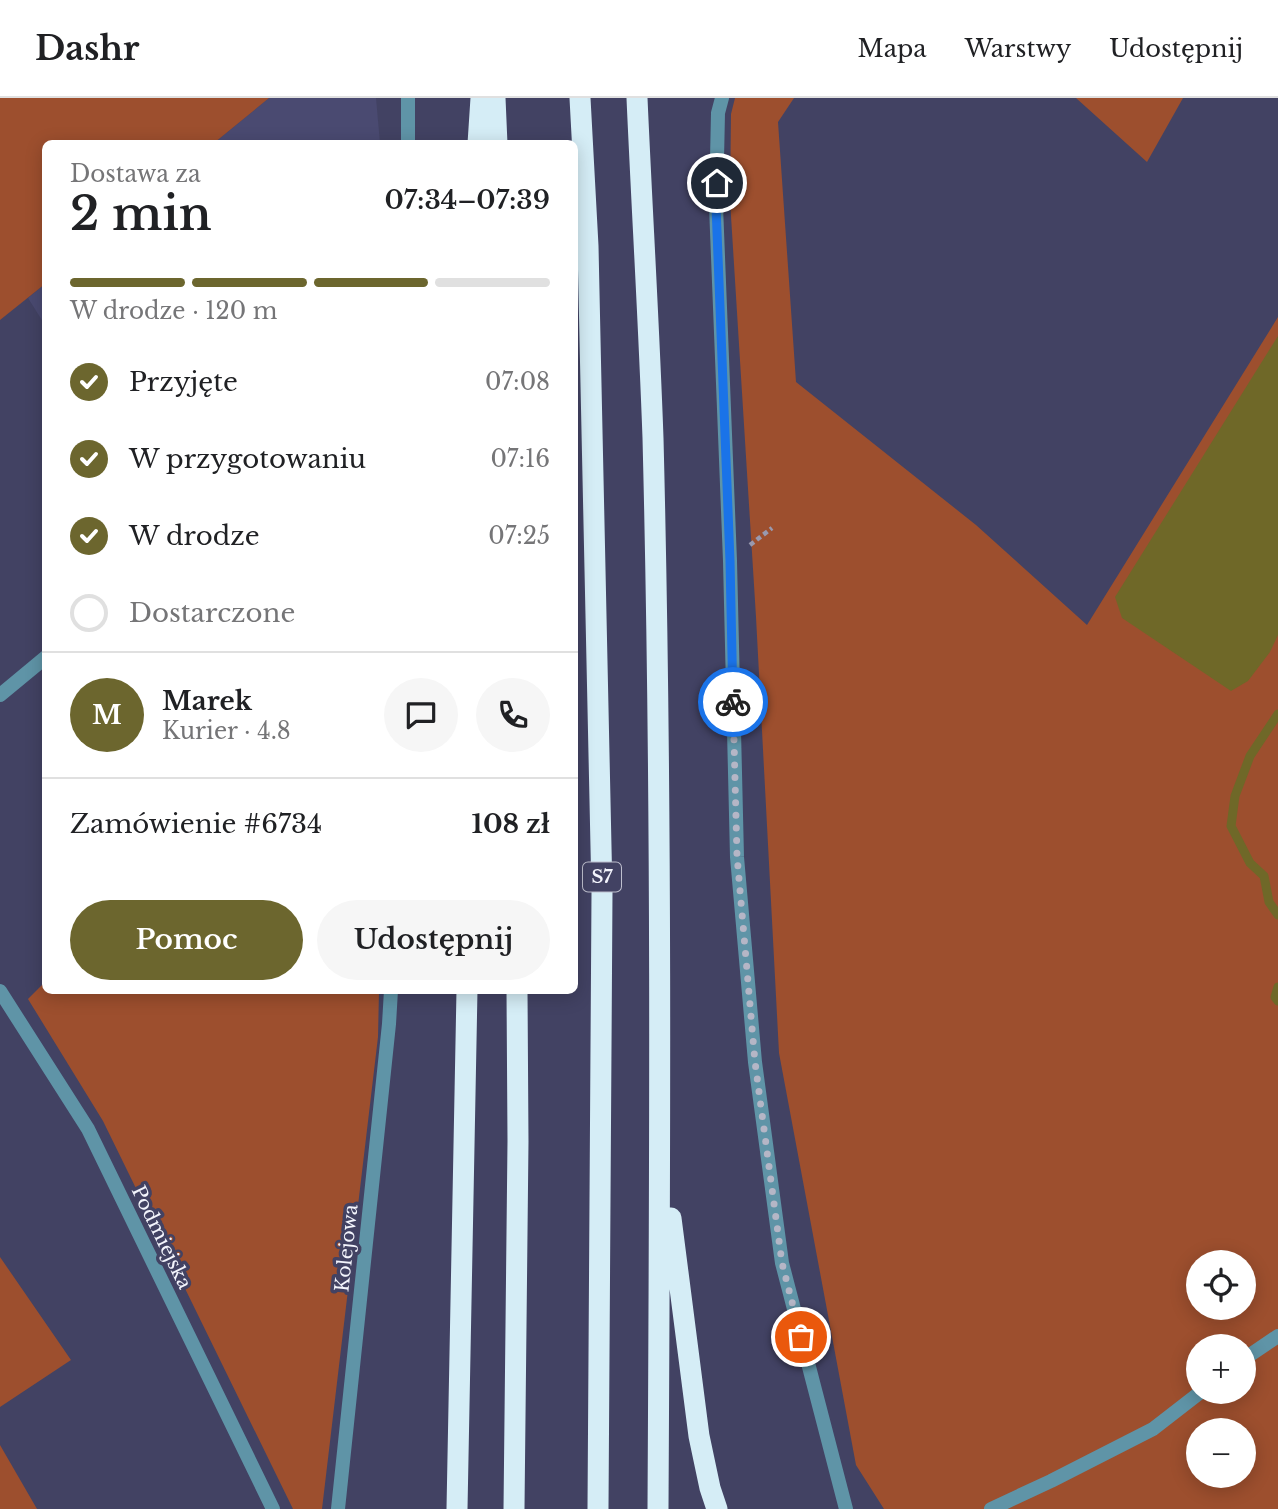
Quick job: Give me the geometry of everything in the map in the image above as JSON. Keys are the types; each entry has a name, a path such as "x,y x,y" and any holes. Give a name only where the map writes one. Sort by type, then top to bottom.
{"highway":[{"path":"478,140 481,98"},
{"path":"495,98 497,140"},
{"name":"S7","path":"580,98 587,246 602,892 598,1509"},
{"path":"637,98 653,462 657,637 660,1134 658,1509"},
{"path":"457,1509 467,994"},
{"path":"514,1509 517,994"},
{"path":"660,1134 699,1436 715,1502"}],"street":[{"path":"408,98 408,140"},
{"path":"722,98 718,113 716,206 730,561 737,856 752,1034 782,1263 846,1509"},
{"path":"0,695 42,660"},
{"name":"Podmiejska","path":"0,991 88,1129 274,1509"},
{"name":"Kolejowa","path":"338,1509 391,994"},
{"path":"1256,1351 1278,1336"},
{"path":"990,1509 1153,1429 1186,1403"}],"shaded area":[{"path":"0,98 269,98 218,140 42,140 42,286 0,320"},
{"path":"269,98 376,98 380,140 218,140"},
{"path":"735,98 794,98 778,122 796,382 976,525 1087,625 1278,317 1278,1509 884,1509 856,1465 779,1053 730,200 731,114"},
{"path":"1076,98 1183,98 1147,162"},
{"path":"42,286 42,320 28,298"},
{"path":"1278,336 1278,635 1270,652 1248,681 1231,691 1122,618 1115,597"},
{"path":"42,985 42,994 379,994 378,1037 322,1509 293,1509 103,1121 28,999"},
{"path":"0,1257 71,1360 0,1407"},
{"path":"0,1445 37,1509 0,1509"}],"waterway":[{"path":"1278,714 1250,756 1235,796 1231,826 1250,863 1264,876 1269,902 1278,915"},
{"path":"1278,987 1275,997 1278,1001"}],"way so far":[{"path":"733,702 737,856 755,1062 782,1263 801,1337"}],"route":[{"path":"717,183 733,702"}]}
